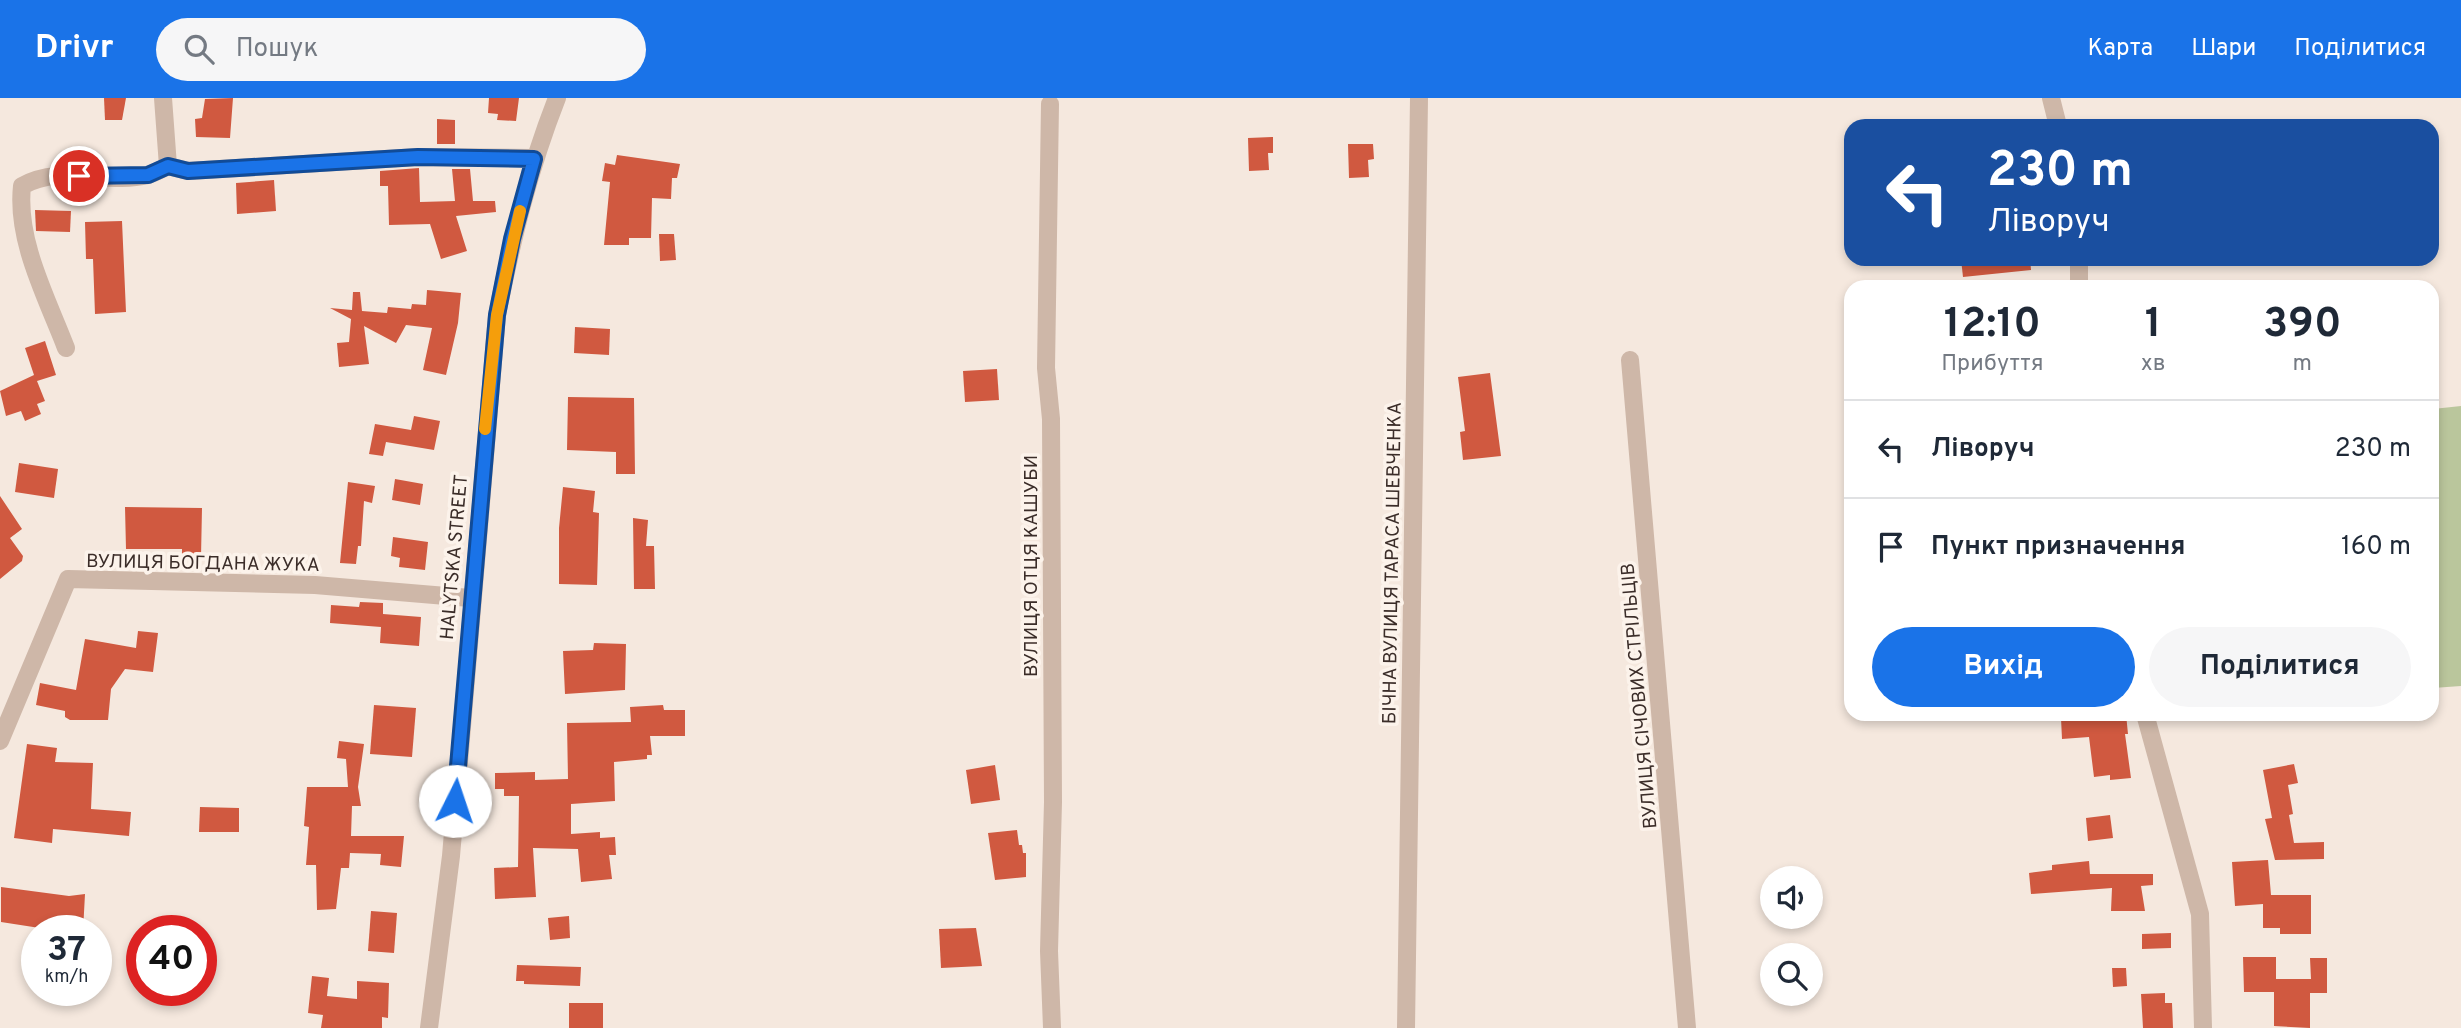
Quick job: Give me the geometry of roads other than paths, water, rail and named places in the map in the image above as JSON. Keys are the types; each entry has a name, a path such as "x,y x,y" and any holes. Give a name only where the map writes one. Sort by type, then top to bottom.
{"street":[{"path":"163,98 168,166"},
{"name":"HALYTSKA STREET","path":"429,1028 451,856 470,598 497,315 512,239 534,159 557,98"},
{"name":"БІЧНА ВУЛИЦЯ ТАРАСА ШЕВЧЕНКА","path":"1406,1028 1419,98"},
{"path":"2051,98 2056,119"},
{"name":"ВУЛИЦЯ ОТЦЯ КАШУБИ","path":"1050,104 1046,368 1051,419 1053,802 1049,951 1052,1028"},
{"path":"66,348 35,267 20,208 22,186 35,179 55,176 148,175 168,166 188,171 418,157 534,159"},
{"name":"ВУЛИЦЯ СІЧОВИХ СТРІЛЬЦІВ","path":"1630,360 1687,1028"},
{"name":"ВУЛИЦЯ БОГДАНА ЖУКА","path":"0,741 68,579 315,585 470,598"},
{"path":"2148,721 2200,914 2203,1028"}]}
